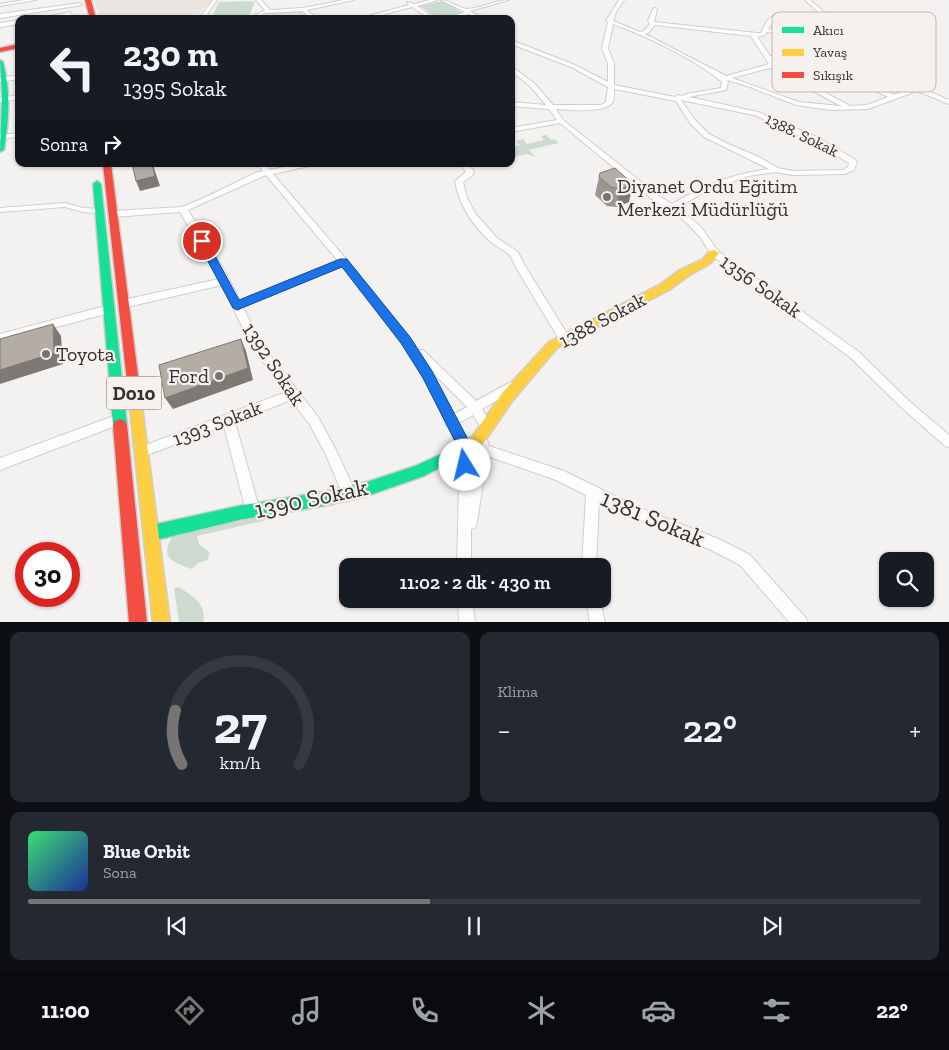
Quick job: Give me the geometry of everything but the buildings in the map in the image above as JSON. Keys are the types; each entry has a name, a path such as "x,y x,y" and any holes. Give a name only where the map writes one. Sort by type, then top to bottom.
{"main road":[{"path":"78,2 81,15"},
{"path":"78,2 89,15"},
{"path":"0,50 15,47"},
{"path":"0,62 3,79 0,150"},
{"name":"D010","path":"96,167 138,622"},
{"name":"D010","path":"107,167 162,622"},
{"name":"1388 Sokak","path":"466,449 477,441 486,425 553,345 665,287 684,273 707,260 714,253"},
{"name":"1390 Sokak","path":"152,533 349,493 420,471 466,449"}],"street":[{"path":"0,5 34,0"},
{"path":"203,15 215,0"},
{"path":"258,0 268,11"},
{"path":"256,15 268,11 303,9 329,2 352,0"},
{"path":"404,0 428,15"},
{"path":"374,15 436,0"},
{"path":"443,0 473,15"},
{"path":"457,15 507,0"},
{"path":"515,104 584,108 606,106 611,97 612,60 605,48 609,36 610,21 614,10 622,0"},
{"path":"807,0 821,12"},
{"path":"0,16 78,2"},
{"path":"71,15 78,2"},
{"path":"303,9 310,15"},
{"path":"653,24 651,21 655,9"},
{"path":"639,34 646,32 653,24 753,35 763,34 772,19"},
{"path":"610,21 668,47 723,77 798,104 831,108 868,106 909,92"},
{"path":"0,26 15,23"},
{"path":"766,30 772,31"},
{"path":"723,77 772,66 753,35"},
{"path":"515,44 573,66 611,86 675,97 724,89 723,77"},
{"path":"767,57 772,58"},
{"name":"1356 Sokak","path":"515,70 551,106 561,121 656,198 673,207 702,235 714,253 855,355 905,404 949,442"},
{"path":"821,92 850,107"},
{"path":"883,92 895,98"},
{"path":"924,92 949,102"},
{"path":"675,97 697,128 706,135 761,159 776,170"},
{"name":"1388. Sokak","path":"673,207 700,190 747,174 776,170 792,173 845,172 851,168 853,162 816,140 756,113 675,97"},
{"path":"515,129 561,121"},
{"path":"2,137 15,135"},
{"path":"466,167 470,172 469,174 459,181 464,200 475,217 496,242 512,249 516,254 524,273 564,338"},
{"path":"113,214 183,209 264,168 344,262 406,340 474,408 486,425 465,551"},
{"path":"0,210 65,205 100,212"},
{"name":"1392 Sokak","path":"183,209 224,281 256,344 314,421 331,452 349,493"},
{"path":"237,306 344,262"},
{"path":"123,304 224,281"},
{"path":"0,338 109,308"},
{"path":"406,340 427,374 450,422 466,449 465,558"},
{"path":"450,422 522,380"},
{"name":"1393 Sokak","path":"142,452 293,394"},
{"path":"0,464 119,419"},
{"path":"228,419 253,511"},
{"name":"1381 Sokak","path":"482,448 559,475 593,493 716,545 745,560 801,622"},
{"path":"589,558 593,493"},
{"path":"466,608 467,622"},
{"path":"595,608 598,622"}],"shaded area":[{"path":"94,0 212,0 199,13 190,15 99,15"},
{"path":"255,1 250,15 213,15 219,2"},
{"path":"443,1 462,13 434,15 420,6"},
{"path":"300,10 306,15 259,15 263,12"},
{"path":"546,135 551,140 555,139 559,143 529,150 536,157 526,154 515,157 515,146 520,145 516,141 523,139 527,144 544,140 541,136"},
{"path":"274,514 276,518 197,536 199,544 209,552 208,560 198,563 192,569 174,561 168,554 167,549 173,536"},
{"path":"178,587 201,605 204,616 203,622 179,622 174,588"}],"traffic: fast":[{"path":"0,62 6,95 4,128 0,150"},
{"path":"97,184 120,425"},
{"path":"152,533 243,512 323,499 367,489 419,471 450,456"}],"traffic: slow":[{"path":"450,456 477,441 508,396 553,345 665,287 684,273 707,261 714,253"},
{"path":"134,391 162,622"}],"traffic: jam":[{"path":"88,0 92,15"},
{"path":"0,50 15,47"},
{"path":"107,167 134,391"},
{"path":"120,425 138,622"}],"place":[{"name":"Diyanet Ordu Eğitim Merkezi Müdürlüğü","path":"607,197"},
{"name":"Toyota","path":"46,354"},
{"name":"Ford","path":"219,376"}],"route":[{"path":"202,241 221,273 237,306 344,262 406,340 427,374 450,422 466,449 465,465"}]}
